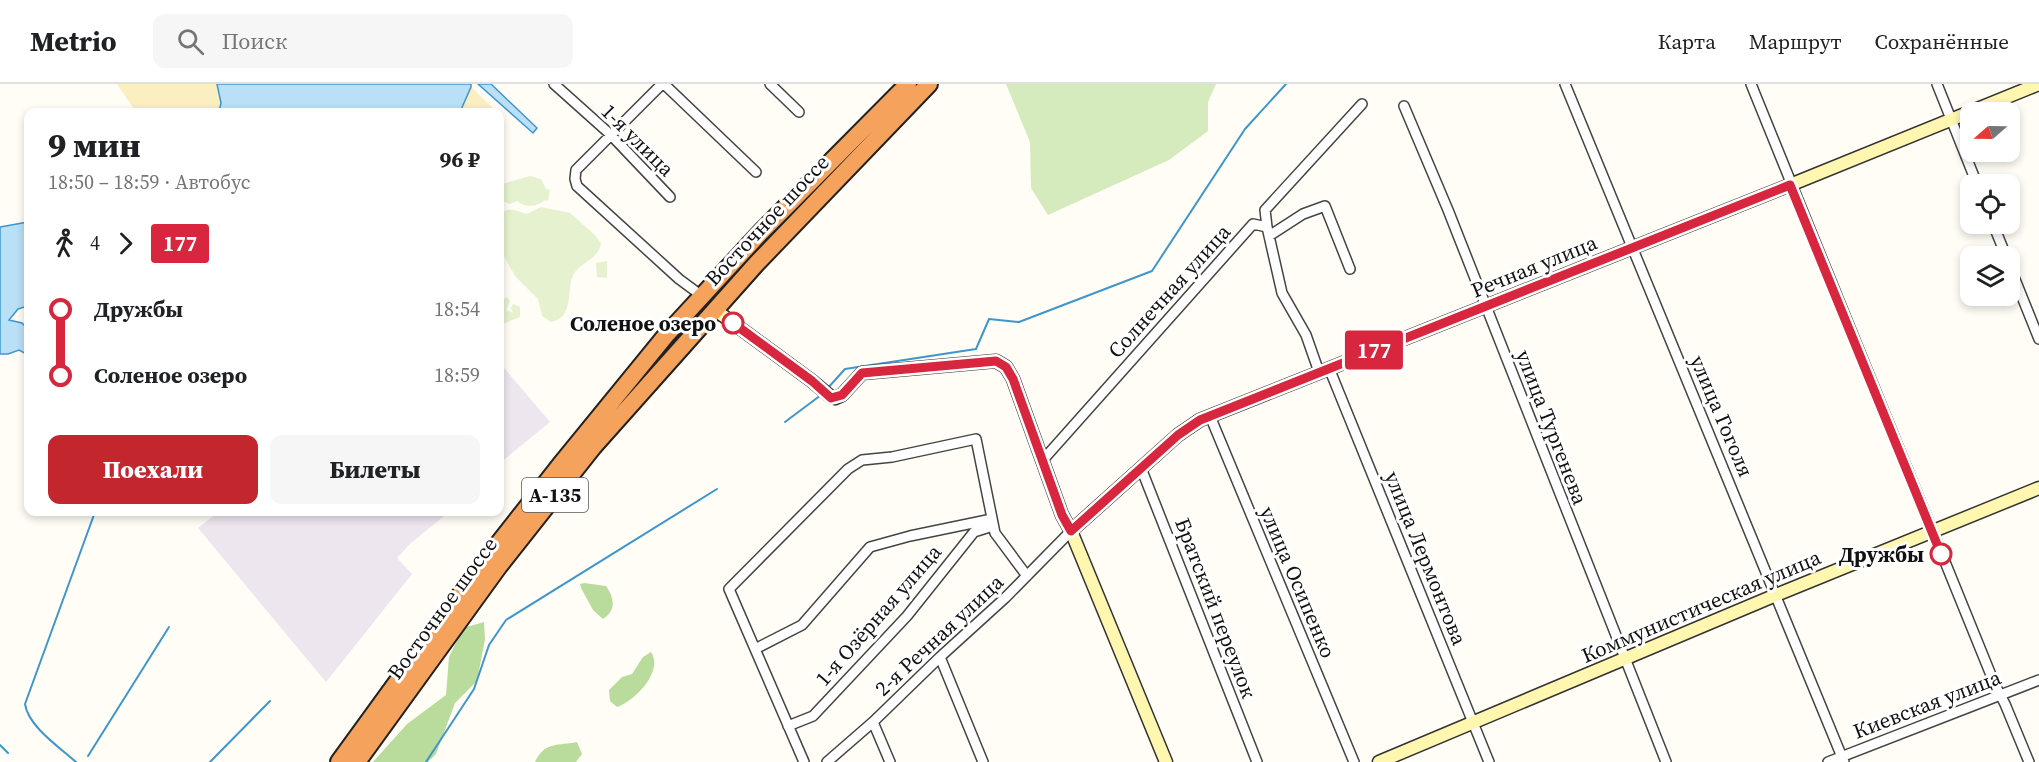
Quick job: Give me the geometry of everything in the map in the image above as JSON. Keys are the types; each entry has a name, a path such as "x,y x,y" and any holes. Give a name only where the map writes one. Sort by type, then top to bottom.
{"highway":[{"name":"Восточное шоссе","path":"357,762 566,469 667,334 761,232 908,84"},
{"name":"Восточное шоссе","path":"339,762 488,557 566,469 593,447 714,309 928,84"},
{"path":"858,156 862,147 895,111 893,107 886,108 870,122"}],"street":[{"name":"1-я улица","path":"554,84 611,135 670,197"},
{"path":"702,296 679,279 577,186 576,170 663,84 756,172"},
{"path":"770,84 799,112"},
{"name":"улица Гоголя","path":"1565,84 1843,759"},
{"path":"1750,84 2028,762"},
{"path":"1937,84 1973,174"},
{"name":"Речная улица","path":"1071,531 1190,426 1210,416 2039,84"},
{"path":"1350,269 1325,206 1268,232 1264,210 1362,104"},
{"name":"улица Тургенева","path":"1404,106 1448,210 1666,762"},
{"name":"Солнечная улица","path":"1042,461 1253,224 1268,232"},
{"name":"улица Лермонтова","path":"1268,232 1282,292 1324,370 1489,762"},
{"path":"2020,292 2039,339"},
{"path":"714,309 831,398 842,395 862,373 996,361 1006,367 1013,379 1062,515 1071,531 1166,762"},
{"name":"улица Осипенко","path":"1210,416 1354,762"},
{"path":"804,762 729,589 848,469 862,460 892,458 976,439 994,534 1028,576"},
{"name":"Братский переулок","path":"1141,468 1257,762"},
{"name":"Коммунистическая улица","path":"1379,762 1624,658 2039,488"},
{"path":"755,649 802,625 870,547 910,536 993,522"},
{"name":"1-я Озёрная улица","path":"788,726 813,716 907,616 974,532 993,522"},
{"name":"2-я Речная улица","path":"827,762 873,722 1028,576 1071,531"},
{"path":"940,657 983,762"},
{"name":"Киевская улица","path":"1828,762 1843,759 2039,680"},
{"path":"873,722 890,762"}],"shaded area":[{"path":"504,368 550,422 504,460"},
{"path":"213,516 444,516 411,543 397,558 412,574 326,682 198,528"}],"green space":[{"path":"1006,84 1216,84 1208,102 1208,131 1169,160 1048,215 1031,188 1030,142"},
{"path":"530,176 541,179 546,189 550,190 548,201 545,200 531,206 517,201 510,204 504,201 504,183"},
{"path":"541,207 570,213 601,243 596,254 578,268 572,278 568,304 563,316 551,322 542,316 538,299 515,276 504,256 504,212 510,210 527,214"},
{"path":"607,261 607,278 597,277 596,263"},
{"path":"507,297 510,301 506,310 513,313 511,308 513,304 520,307 520,317 504,323 504,299"},
{"path":"580,584 606,586 609,590 613,603 612,608 603,619 593,610 581,588"},
{"path":"484,622 485,639 477,681 455,703 436,754 428,762 373,762 407,724 446,695 449,657 463,628"},
{"path":"651,652 654,668 651,676 632,699 617,707 610,701 609,690 622,677 632,674 643,657"},
{"path":"577,742 582,754 576,762 535,762 548,747"}],"sand":[{"path":"117,84 217,84 221,103 220,108 133,108"},
{"path":"471,87 493,108 462,108"}],"water":[{"path":"217,84 471,84 462,108 220,108"},
{"path":"478,84 491,84 537,128 533,133"},
{"path":"24,223 24,307 18,309 9,320 24,325 24,353 19,350 0,354 0,227"}],"waterway":[{"path":"827,389 845,369 976,349 989,319 1019,322 1152,271 1245,129 1286,84"},
{"path":"785,422 821,395"},
{"path":"426,762 474,689 489,645 506,620 717,489"},
{"path":"76,762 38,728 27,712 25,704 94,516"},
{"path":"88,756 169,627"},
{"path":"210,762 270,701"},
{"path":"0,745 8,753"}],"bus line":[{"name":"177","path":"733,323 812,381 831,398 842,395 862,373 996,361 1006,367 1013,379 1062,515 1071,531 1178,435 1200,420 1790,185 1941,554"}],"place":[{"name":"Соленое озеро","path":"733,323"},
{"name":"Дружбы","path":"1941,554"}]}
